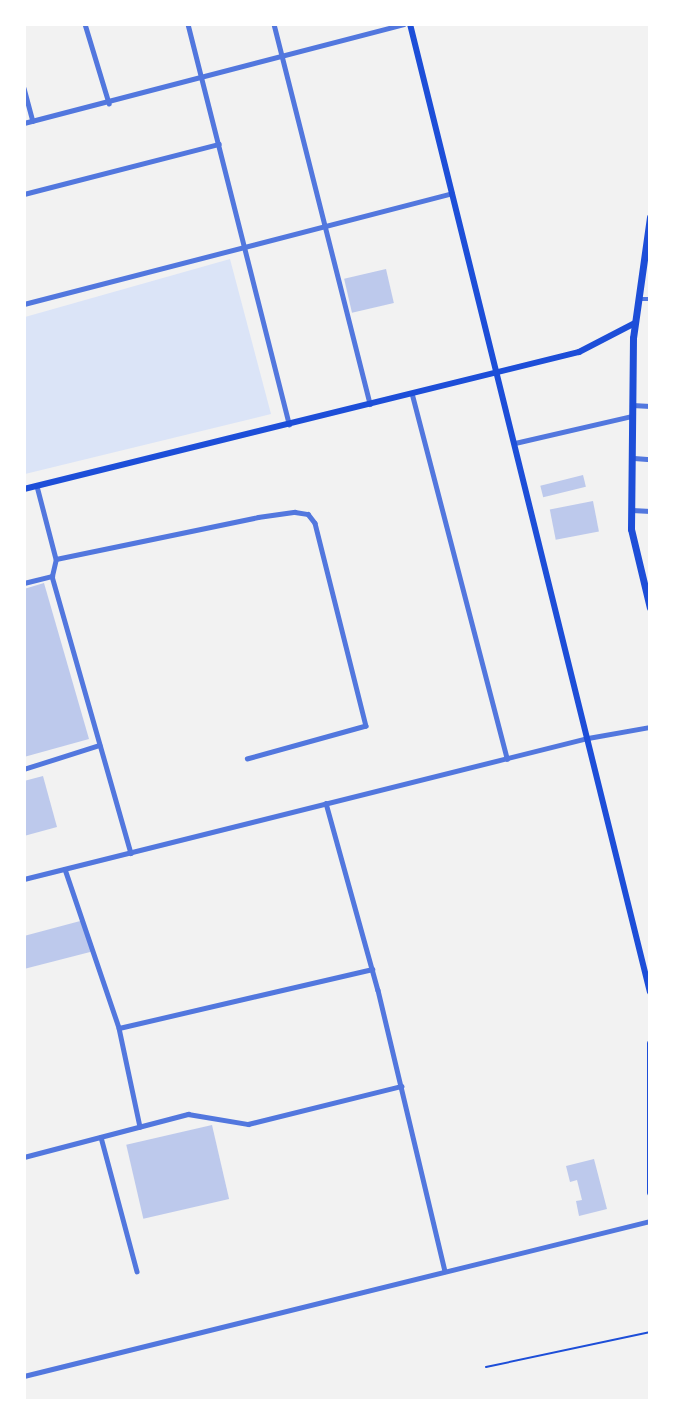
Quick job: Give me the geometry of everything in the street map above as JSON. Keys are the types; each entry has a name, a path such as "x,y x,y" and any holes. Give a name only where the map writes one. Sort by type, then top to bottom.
{"main road":[{"path":"410,24 589,738 649,992"},
{"path":"649,217 635,323 631,529 649,608"},
{"path":"24,489 290,426 412,392 579,352 635,323"},
{"path":"640,954 649,958"},
{"path":"649,1043 649,1192"}],"street":[{"path":"85,24 109,103"},
{"path":"188,24 247,247 290,426"},
{"path":"274,24 370,404"},
{"path":"24,123 109,103 403,24"},
{"path":"24,88 33,121"},
{"path":"24,194 219,144"},
{"path":"24,304 452,193"},
{"path":"637,299 649,299"},
{"path":"412,392 506,759"},
{"path":"632,405 649,406"},
{"path":"515,443 633,416"},
{"path":"634,458 649,459"},
{"path":"37,486 57,558 52,576 131,853"},
{"path":"632,510 649,512"},
{"path":"57,558 258,517 308,514 315,523 336,597 366,726 247,759"},
{"path":"24,583 52,576"},
{"path":"24,879 589,738 649,727"},
{"path":"24,769 99,745"},
{"path":"326,803 372,969 445,1271"},
{"path":"65,869 119,1028 140,1127"},
{"path":"119,1028 372,969"},
{"path":"24,1157 188,1114 248,1124 401,1086"},
{"path":"101,1137 137,1271"},
{"path":"24,1376 649,1221"}],"path":[{"path":"486,1367 649,1332"}],"shaded area":[{"path":"230,259 271,414 25,474 25,317"}],"building":[{"path":"386,269 394,303 352,313 344,279"},
{"path":"583,475 586,487 543,497 540,486"},
{"path":"593,501 599,531 556,540 550,509"},
{"path":"44,583 89,739 24,757 24,589"},
{"path":"43,776 57,827 24,836 24,781"},
{"path":"84,920 94,951 24,969 24,936"},
{"path":"212,1125 229,1199 143,1219 126,1145"},
{"path":"594,1159 607,1209 579,1216 576,1201 582,1200 577,1180 570,1182 566,1166"}]}
